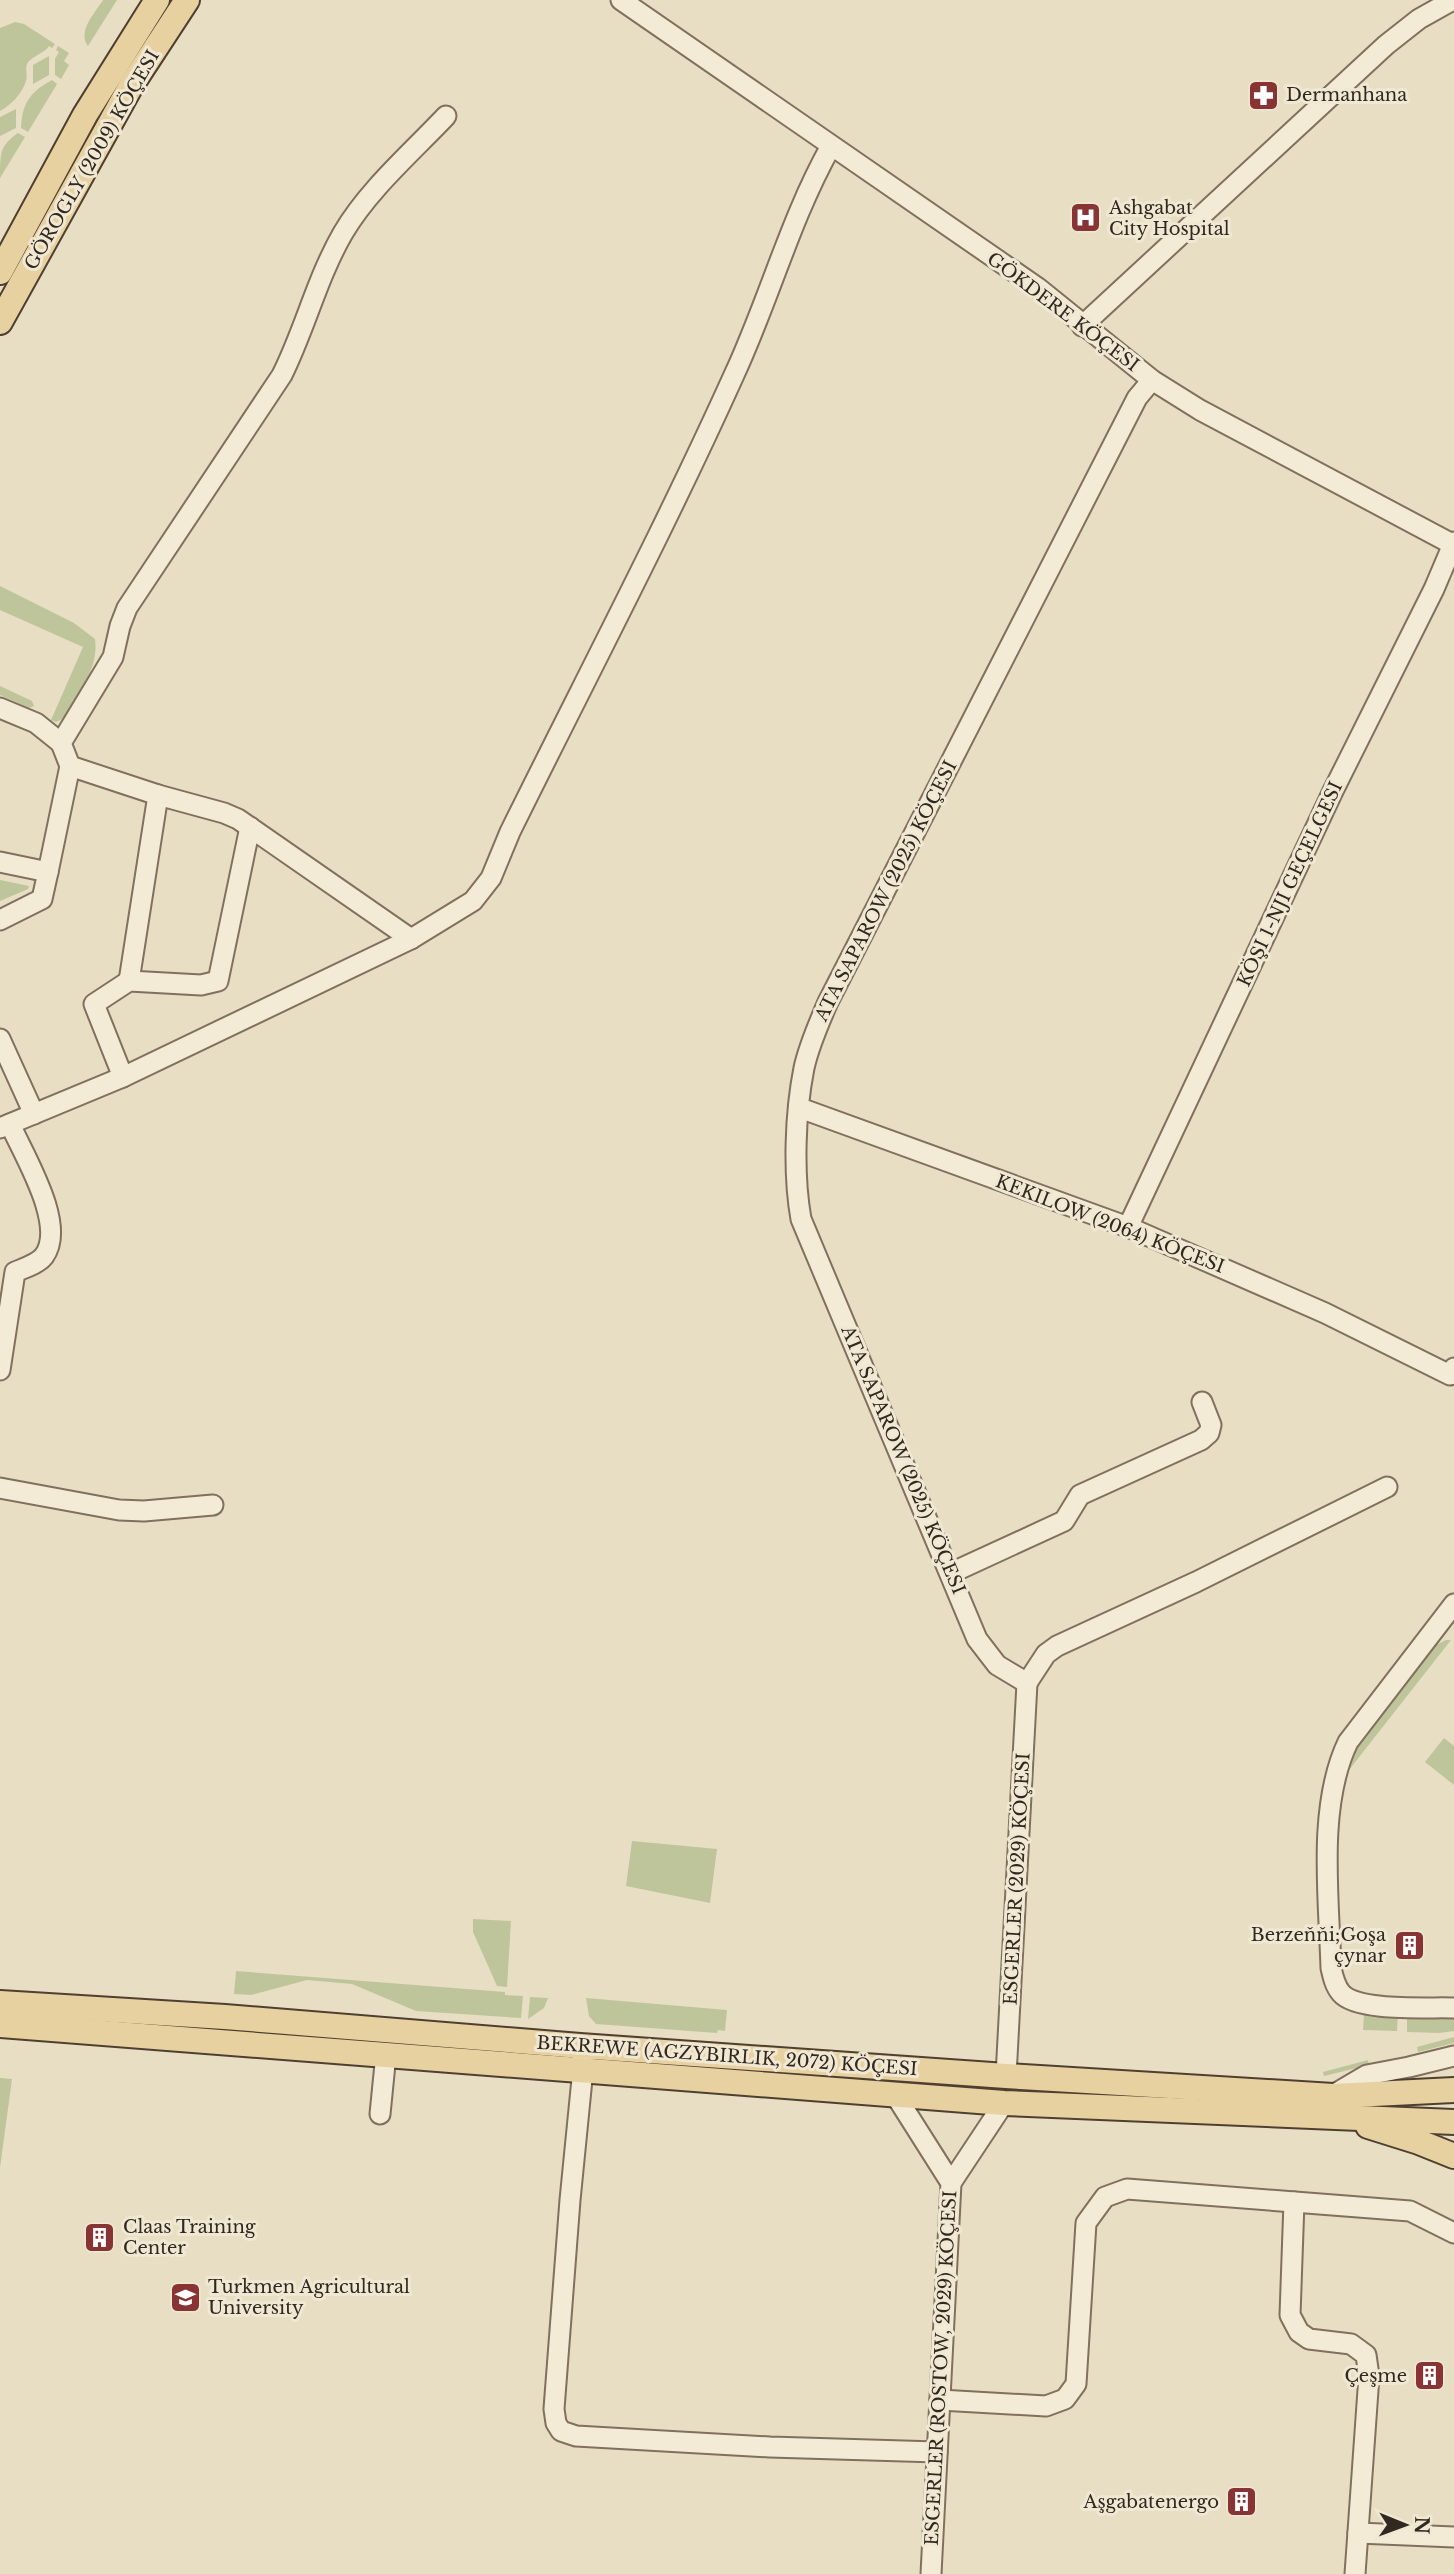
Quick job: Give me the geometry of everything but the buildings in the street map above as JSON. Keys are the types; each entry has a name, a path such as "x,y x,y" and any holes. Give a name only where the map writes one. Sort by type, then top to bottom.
{"main road":[{"name":"GÖROGLY (2009) KÖÇESI","path":"0,272 85,115 157,0"},
{"name":"GÖROGLY (2009) KÖÇESI","path":"0,322 126,95 187,0"},
{"name":"BEKREWE (AGZYBIRLIK, 2072) KÖÇESI","path":"0,2003 226,2017 894,2093 1004,2103 1333,2106 1454,2090"},
{"name":"BEKREWE (AGZYBIRLIK, 2072) KÖÇESI","path":"0,2025 386,2054 582,2058 1006,2076 1333,2106 1454,2122"},
{"path":"1333,2106 1454,2156"}],"street":[{"name":"GÖKDERE KÖÇESI","path":"621,0 1038,288 1152,380 1200,410 1454,544"},
{"path":"1082,326 1386,45 1419,19 1453,0"},
{"path":"61,743 113,657 127,608 282,375 299,341 326,265 343,232 360,208 446,116"},
{"path":"0,1370 15,1272 42,1259 50,1244 51,1230 49,1211 5,1126 123,1077 411,939 473,901 491,878 510,832 707,435 749,344 802,201 831,146"},
{"name":"ATA SAPAROW (2025) KÖÇESI","path":"1027,1683 997,1665 978,1639 801,1219 796,1171 800,1108 804,1068 828,1002 1137,398 1152,380"},
{"name":"KÖŞI 1-NJI GEÇELGESI","path":"1128,1227 1333,791 1454,544"},
{"path":"0,708 36,723 61,743 70,766 42,899 0,920"},
{"path":"70,766 224,813 250,827 411,939"},
{"path":"129,981 158,795"},
{"path":"123,1077 94,1004 129,981 201,985 218,981 250,827"},
{"path":"0,863 48,872"},
{"path":"0,1039 34,1114"},
{"name":"KEKILOW (2064) KÖÇESI","path":"800,1108 1128,1227 1325,1312 1452,1371"},
{"path":"951,1573 1064,1521 1080,1495 1200,1440 1209,1433 1211,1426 1202,1402"},
{"path":"0,1488 119,1510 144,1511 212,1505"},
{"path":"1027,1683 1046,1654 1057,1646 1209,1576 1387,1488"},
{"path":"1454,1604 1348,1742 1337,1764 1329,1822 1331,1968 1334,1982 1341,1994 1362,2004 1454,2008"},
{"name":"ESGERLER (2029) KÖÇESI","path":"1006,2076 1027,1683"},
{"path":"380,2114 386,2054"},
{"path":"1333,2106 1367,2075 1454,2056"},
{"path":"582,2058 554,2409 556,2423 561,2431 576,2436 660,2442 937,2452"},
{"name":"ESGERLER (ROSTOW, 2029) KÖÇESI","path":"894,2093 951,2183 931,2574"},
{"path":"951,2183 1004,2103"},
{"path":"940,2400 1046,2406 1065,2399 1076,2384 1086,2223 1105,2197 1127,2189 1410,2211 1454,2234"},
{"path":"1294,2202 1290,2315 1299,2332 1309,2339 1351,2344 1366,2355 1369,2376 1355,2574"},
{"path":"1358,2533 1454,2537"}],"green space":[{"path":"103,0 117,0 88,46 85,40 86,28"},
{"path":"15,22 24,24 55,44 29,61 26,66 27,79 22,90 0,111 0,28"},
{"path":"58,46 69,53 64,61 69,65 61,79 55,75"},
{"path":"49,56 49,75 33,84 33,65"},
{"path":"52,80 57,84 28,132 21,128 25,105 38,89"},
{"path":"16,109 16,128 0,136 0,117"},
{"path":"18,133 25,137 0,178 4,146"},
{"path":"0,586 74,623 95,639 91,670 65,718 56,722 51,720 83,647 0,610"},
{"path":"0,686 32,701 34,706 29,708 0,695"},
{"path":"0,880 29,886 28,889 0,901"},
{"path":"1451,1640 1345,1775 1360,1742 1436,1645"},
{"path":"1444,1738 1454,1746 1454,1785 1425,1762"},
{"path":"632,1841 717,1849 710,1903 626,1886"},
{"path":"473,1919 511,1921 507,1987 497,1986 473,1932"},
{"path":"236,1971 505,1992 505,1995 523,1996 521,2018 416,2011 352,1984 307,1980 251,1995 234,1994"},
{"path":"530,1997 548,1998 544,2008 528,2019"},
{"path":"586,1998 727,2010 725,2031 718,2030 717,2033 596,2024 589,2016"},
{"path":"1364,2014 1398,2015 1397,2031 1363,2030"},
{"path":"1454,2015 1454,2031 1407,2032 1407,2016"},
{"path":"1454,2037 1454,2043 1418,2052 1417,2047"},
{"path":"1368,2060 1369,2065 1324,2076 1323,2072"},
{"path":"0,2078 12,2079 0,2168"}],"place":[{"name":"Dermanhana","path":"1263,95"},
{"name":"Ashgabat City Hospital","path":"1086,218"},
{"name":"Berzeňňi;Goşa çynar","path":"1409,1945"},
{"name":"Claas Training Center","path":"100,2237"},
{"name":"Turkmen Agricultural University","path":"185,2297"},
{"name":"Çeşme","path":"1430,2376"},
{"name":"Aşgabatenergo","path":"1242,2502"}]}
